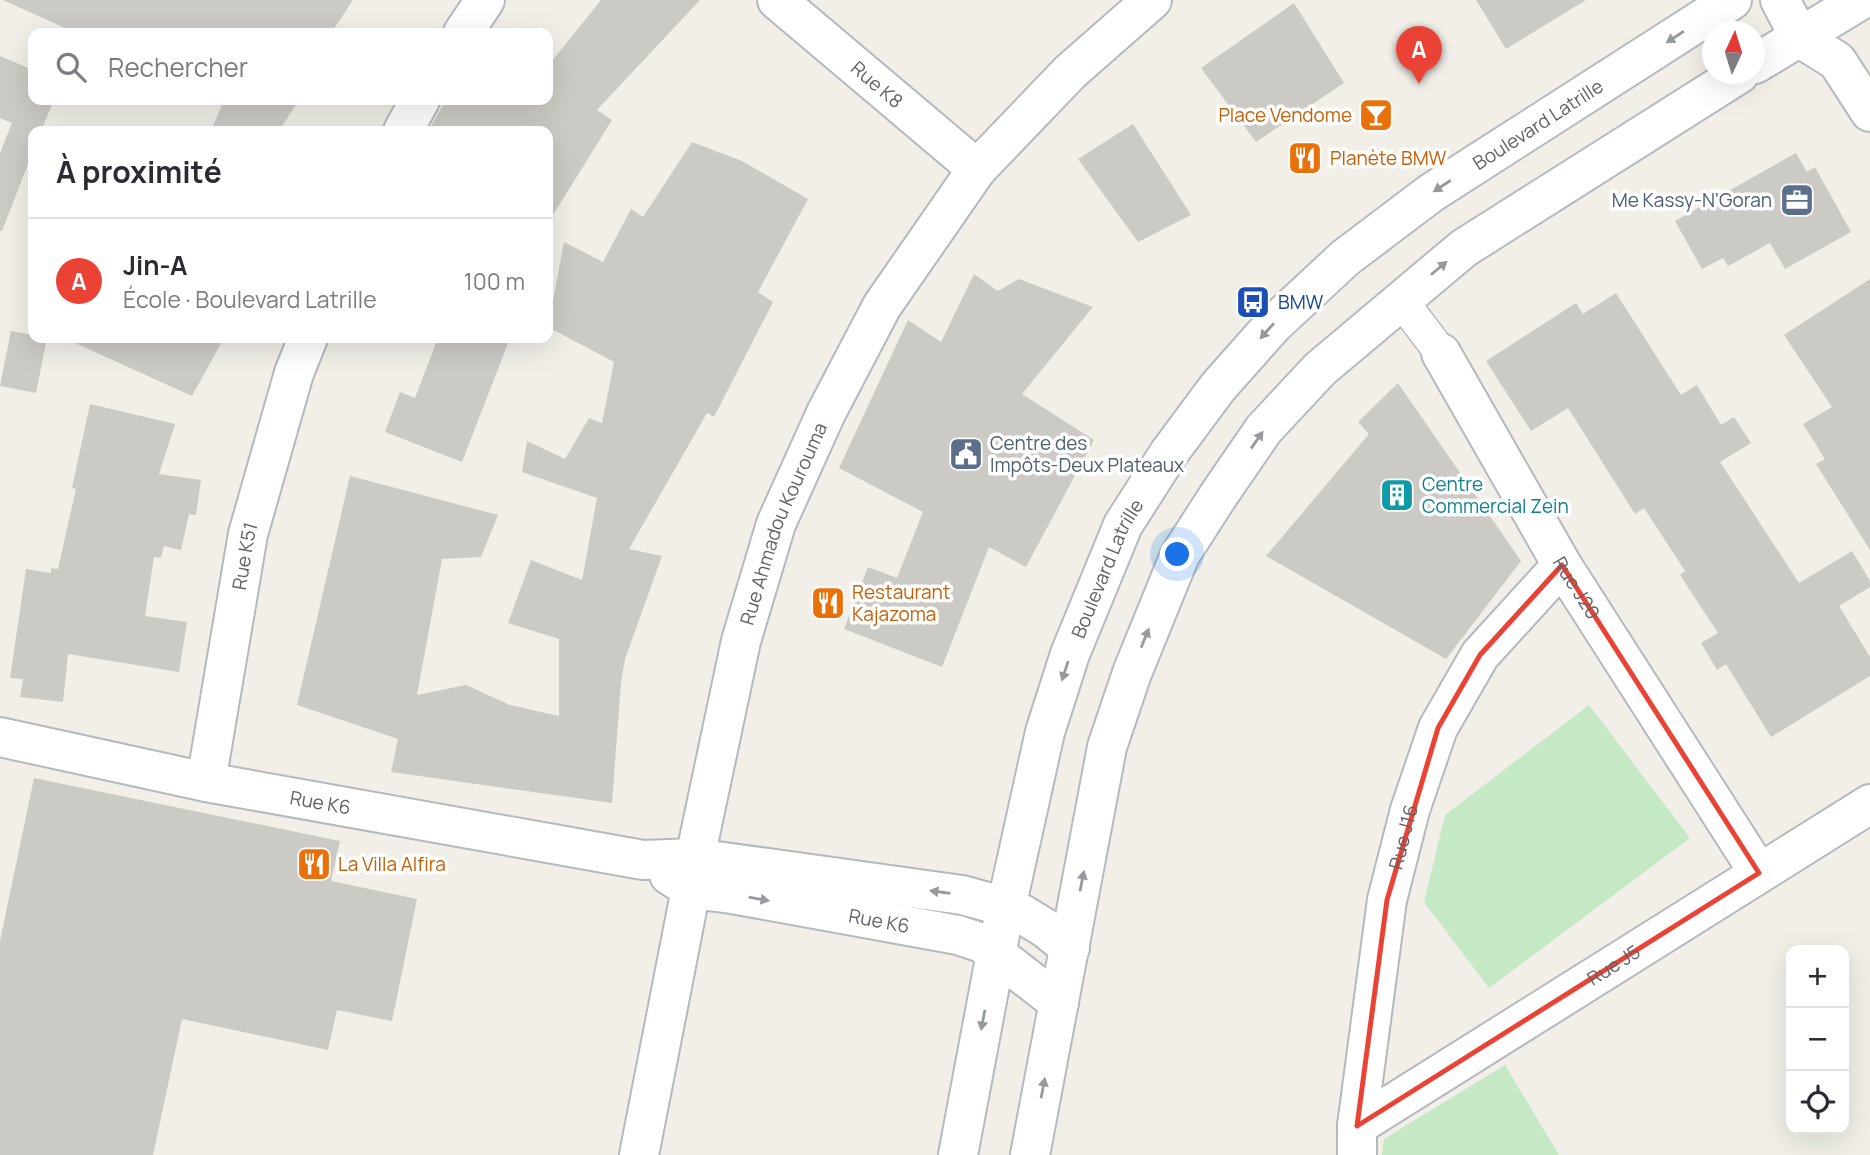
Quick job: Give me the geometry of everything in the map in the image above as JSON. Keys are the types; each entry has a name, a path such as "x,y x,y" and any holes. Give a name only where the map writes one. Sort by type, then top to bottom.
{"street":[{"path":"466,28 485,0"},
{"name":"Rue K8","path":"777,0 977,169"},
{"name":"Rue Ahmadou Kourouma","path":"639,1155 741,641 776,524 826,413 882,306 977,169 1070,72 1152,0"},
{"name":"Boulevard Latrille","path":"958,1155 996,953 1045,732 1070,654 1123,525 1169,453 1218,387 1273,324 1345,258 1431,193 1732,0"},
{"path":"1780,0 1800,38 1837,61 1870,112"},
{"path":"1765,58 1800,38 1840,6"},
{"path":"1837,61 1840,6"},
{"path":"1030,1155 1107,747 1132,673 1180,555 1264,429 1320,369 1464,248 1723,84"},
{"path":"406,126 417,105"},
{"name":"Rue J20","path":"1401,300 1441,353 1562,565 1759,873"},
{"name":"Rue K51","path":"206,782 248,534 294,373 306,343"},
{"name":"Rue J16","path":"1357,1141 1387,900 1410,810 1438,728 1480,654 1562,565"},
{"name":"Rue K6","path":"0,737 206,782 643,860 693,873 962,895 1006,908 1045,928 1070,948"},
{"name":"Rue J5","path":"1357,1141 1759,873 1870,804"},
{"name":"Rue K6","path":"693,873 732,894 958,935 982,943 1059,1003"}],"highlighted area":[{"path":"1562,565 1759,873 1357,1126 1387,900 1438,728 1480,655"}],"green space":[{"path":"1589,705 1690,838 1489,988 1424,902 1445,815"},
{"path":"1505,1065 1559,1155 1382,1155 1384,1139"}],"building":[{"path":"3,0 353,0 334,28 65,28"},
{"path":"601,0 700,0 597,110 612,120 553,215 553,126 431,126 443,105 553,105 553,60"},
{"path":"1476,0 1586,0 1506,49"},
{"path":"1294,3 1344,83 1256,142 1201,68"},
{"path":"0,56 28,68 28,105 52,105 43,126 28,126 28,164 2,231 0,153 12,123 0,118"},
{"path":"222,105 296,105 282,126 213,126"},
{"path":"1133,124 1191,215 1138,242 1078,159"},
{"path":"692,142 742,161 808,199 758,292 773,302 714,417 707,413 629,549 662,556 625,659 612,803 391,772 398,739 297,705 350,476 498,515 481,557 442,559 417,695 466,685 510,705 559,716 559,639 508,623 531,560 582,580 597,498 522,472 527,441 565,459 589,418 602,423 614,362 553,330 553,300 564,242 603,262 631,209 643,217"},
{"path":"1796,153 1807,172 1815,167 1851,232 1785,269 1770,243 1728,266 1723,258 1702,269 1675,221"},
{"name":"Centre des Impôts-Deux Plateaux","path":"974,274 998,291 1019,279 1093,307 1022,394 1094,440 1026,567 989,547 942,667 844,629 868,567 897,578 923,512 839,468 908,320 941,342"},
{"path":"1870,279 1870,550 1816,464 1825,459 1803,424 1832,407 1784,335"},
{"path":"1616,293 1681,395 1697,385 1721,425 1734,417 1751,443 1720,462 1799,583 1852,551 1870,581 1870,587 1839,606 1870,657 1870,676 1771,737 1726,664 1717,670 1701,643 1718,633 1680,575 1685,571 1644,508 1635,514 1568,408 1531,431 1486,361 1576,303 1583,314"},
{"path":"11,331 28,334 28,343 46,343 36,393 0,386"},
{"path":"75,343 221,343 192,396"},
{"path":"436,343 508,343 462,462 385,432 400,392 415,398"},
{"name":"Centre Commercial Zein","path":"1398,383 1521,561 1446,659 1266,556 1369,434 1358,422"},
{"path":"90,404 175,424 159,474 201,480 196,515 189,514 181,550 164,546 161,558 154,557 145,616 187,622 179,672 68,654 63,702 20,697 23,679 10,678 26,569 51,573 51,568 58,569 76,489 72,488"},
{"path":"34,778 340,841 331,881 417,899 392,1021 337,1010 328,1050 182,1019 153,1155 0,1155 0,941"}],"place":[{"name":"Jin-A","path":"1419,84"},
{"name":"Place Vendome","path":"1376,115"},
{"name":"Planète BMW","path":"1305,158"},
{"name":"Me Kassy-N'Goran","path":"1797,200"},
{"name":"BMW","path":"1253,302"},
{"name":"Centre des Impôts-Deux Plateaux","path":"966,454"},
{"name":"Centre Commercial Zein","path":"1397,495"},
{"name":"Restaurant Kajazoma","path":"828,603"},
{"name":"La Villa Alfira","path":"314,864"}]}
